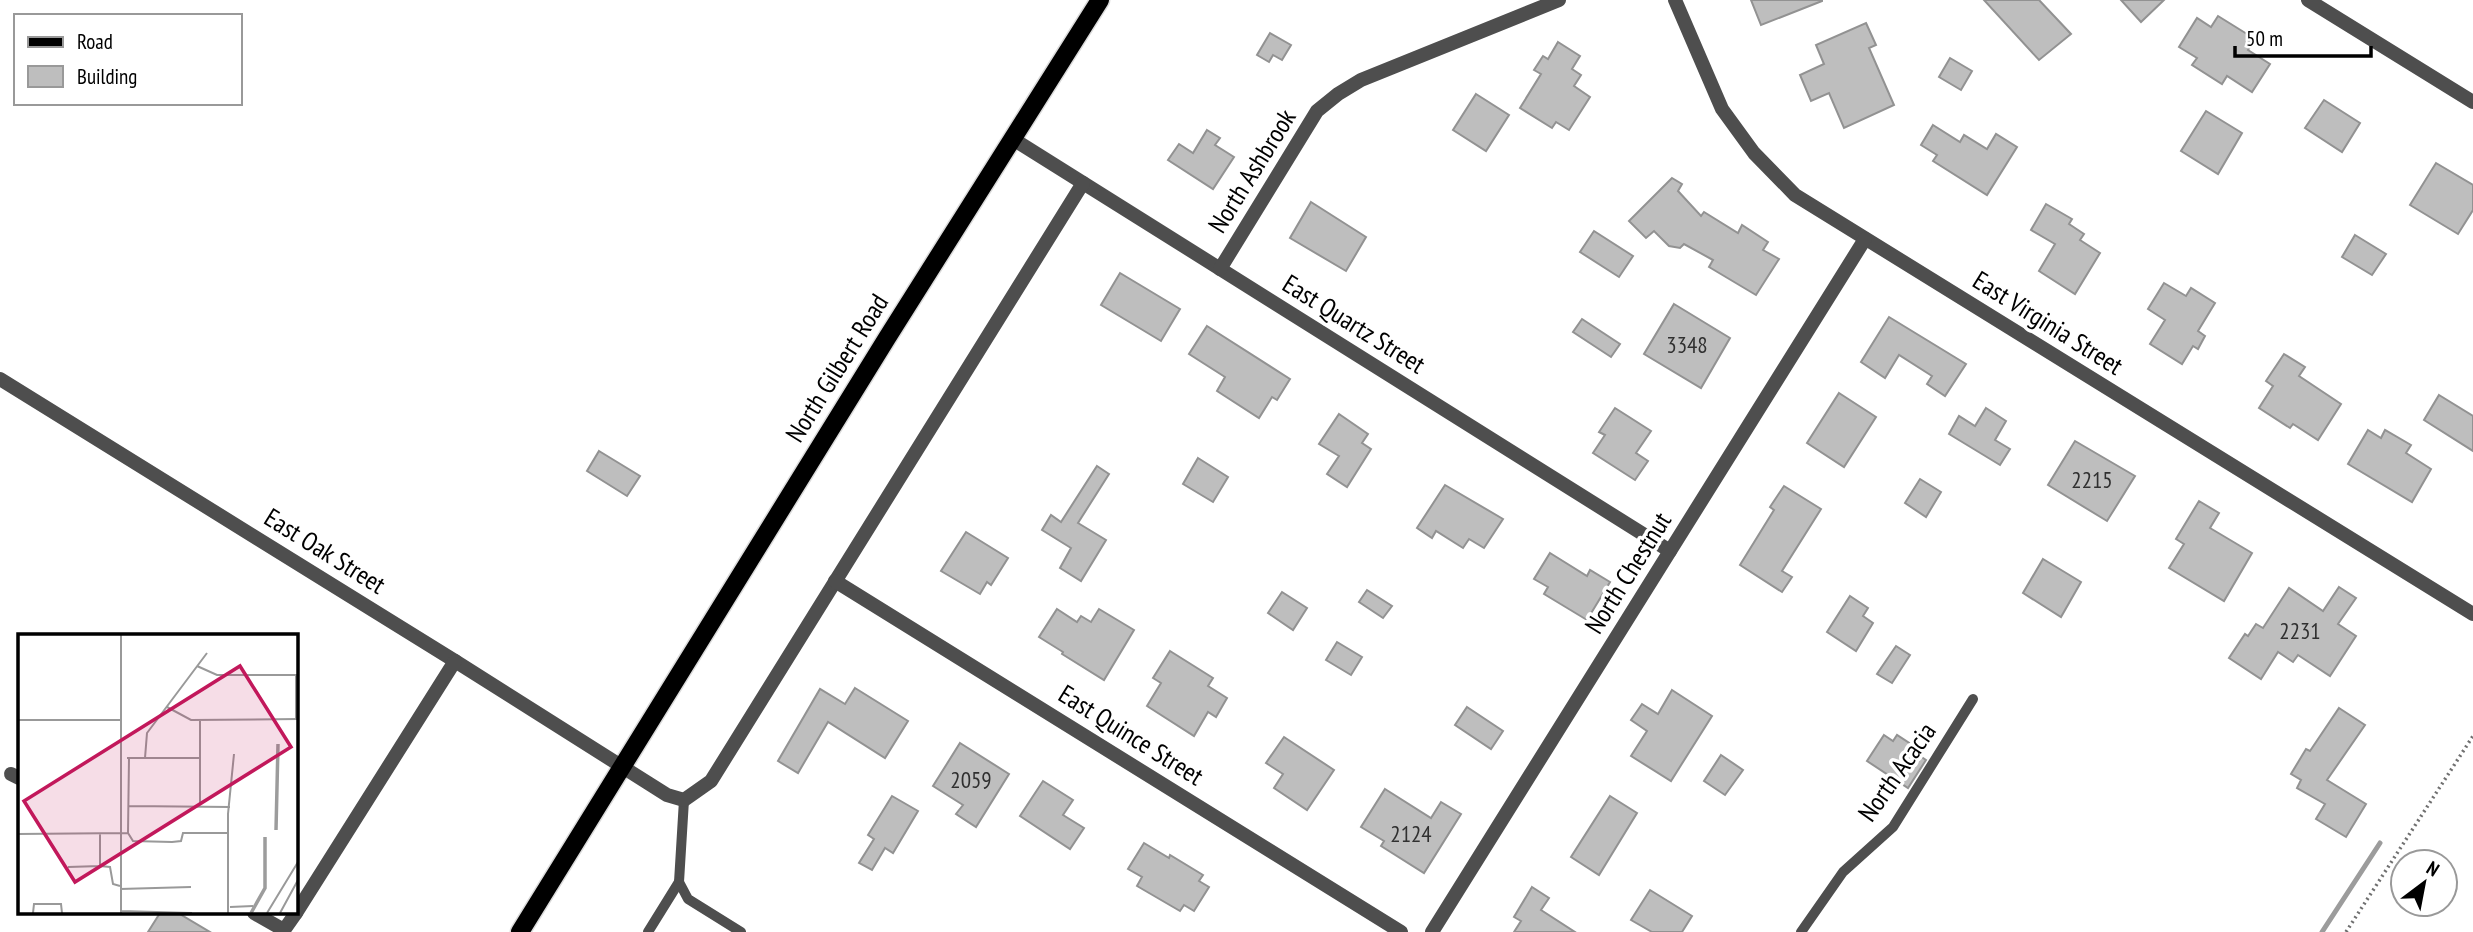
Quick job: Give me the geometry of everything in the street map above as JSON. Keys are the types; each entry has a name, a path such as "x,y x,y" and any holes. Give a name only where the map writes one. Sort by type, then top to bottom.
{"main road":[{"name":"North Gilbert Road","path":"520,932 1100,0"}],"street":[{"name":"North Ashbrook","path":"1220,269 1317,111 1338,94 1361,80 1559,0"},
{"name":"East Virginia Street","path":"1675,0 1722,109 1754,153 1796,195 2473,614"},
{"path":"2308,0 2473,102"},
{"name":"East Quartz Street","path":"1013,139 1670,551"},
{"path":"622,767 673,799 684,800 711,781 1083,183"},
{"name":"North Chestnut","path":"1432,932 1865,239"},
{"name":"East Oak Street","path":"0,379 622,767"},
{"name":"East Quince Street","path":"835,580 1401,932"},
{"path":"298,910 456,661"},
{"path":"256,914 286,931 295,914"}],"lane":[{"name":"North Acacia","path":"1801,932 1843,872 1894,827 1973,699"},
{"path":"684,800 680,882 688,899 741,932"},
{"path":"648,932 680,882"}],"path":[{"path":"2346,932 2473,736"}],"building":[{"path":"1751,0 1822,0 1822,1 1761,25"},
{"path":"1984,0 2039,0 2071,34 2039,60"},
{"path":"2121,0 2164,0 2141,22"},
{"path":"2218,16 2255,39 2248,50 2270,64 2252,92 2227,76 2222,84 2192,65 2197,58 2179,47 2197,18 2211,27"},
{"path":"1866,23 1876,45 1869,48 1894,105 1844,128 1829,93 1811,101 1800,75 1824,64 1816,45"},
{"path":"1270,33 1291,45 1282,60 1273,55 1269,62 1257,55"},
{"path":"1558,42 1580,56 1572,69 1581,75 1574,86 1590,97 1569,130 1556,122 1552,128 1520,108 1541,74 1534,70 1543,56 1548,59"},
{"path":"1950,58 1972,71 1961,90 1939,77"},
{"path":"1476,94 1509,115 1486,151 1453,130"},
{"path":"2324,100 2360,123 2342,152 2305,128"},
{"path":"2206,111 2242,133 2218,174 2181,151"},
{"path":"1933,125 1960,142 1964,135 1987,149 1996,134 2017,147 1987,195 1933,161 1937,155 1921,145"},
{"path":"1207,130 1220,138 1215,145 1234,157 1213,189 1168,160 1179,144 1193,153"},
{"path":"2436,163 2473,185 2473,210 2458,234 2410,205"},
{"path":"1672,178 1682,184 1678,191 1701,216 1704,212 1738,233 1742,225 1768,242 1763,250 1779,259 1756,295 1709,267 1713,260 1684,244 1680,248 1669,246 1654,231 1646,238 1629,221"},
{"path":"1311,202 1366,237 1346,271 1290,238"},
{"path":"2046,204 2072,219 2069,224 2084,234 2080,240 2100,253 2075,294 2039,271 2055,244 2031,230"},
{"path":"1594,231 1633,256 1619,277 1580,252"},
{"path":"2355,235 2386,254 2372,275 2342,257"},
{"path":"1120,273 1180,309 1161,341 1101,305"},
{"path":"2164,283 2186,296 2191,288 2215,303 2198,331 2205,336 2198,349 2193,346 2182,364 2150,344 2165,320 2148,309"},
{"path":"1674,304 1730,338 1701,388 1644,354"},
{"path":"1889,317 1966,364 1945,396 1927,384 1932,376 1899,355 1885,378 1861,362"},
{"path":"1582,319 1620,344 1611,357 1573,332"},
{"path":"1207,326 1290,379 1277,400 1272,397 1259,418 1217,391 1225,377 1189,354"},
{"path":"2284,354 2305,367 2299,376 2341,404 2318,440 2293,424 2290,428 2259,408 2273,386 2266,381"},
{"path":"1839,393 1876,417 1844,467 1807,443"},
{"path":"2439,395 2473,416 2473,451 2424,420"},
{"path":"1615,408 1651,431 1636,453 1648,461 1635,480 1593,453 1605,435 1599,432"},
{"path":"1986,408 2006,421 1995,440 2010,449 2000,465 1949,434 1959,416 1975,426"},
{"path":"1339,414 1368,434 1362,443 1371,449 1347,487 1327,474 1339,456 1319,444"},
{"path":"2368,430 2381,438 2385,430 2411,445 2406,453 2431,469 2412,502 2348,464"},
{"path":"2075,441 2135,476 2107,521 2048,485"},
{"path":"599,451 640,476 627,496 587,471"},
{"path":"1198,458 1228,477 1213,502 1183,484"},
{"path":"1097,466 1109,474 1078,523 1106,540 1081,581 1060,568 1071,548 1042,530 1051,515 1061,522"},
{"path":"1920,479 1941,492 1926,517 1905,503"},
{"path":"1445,485 1503,519 1484,548 1469,539 1463,548 1436,531 1432,538 1417,528"},
{"path":"1784,486 1821,509 1782,571 1792,577 1782,592 1740,565 1774,510 1770,507"},
{"path":"2199,501 2219,513 2210,528 2252,553 2224,601 2169,568 2184,544 2176,539"},
{"path":"966,532 1008,558 991,585 987,582 980,594 941,571"},
{"path":"1550,553 1587,576 1590,570 1610,582 1587,620 1544,594 1548,587 1534,579"},
{"path":"2043,559 2081,582 2061,617 2023,593"},
{"path":"2339,587 2356,598 2338,624 2356,636 2330,676 2298,655 2293,662 2278,652 2261,679 2229,658 2245,634 2248,636 2256,624 2263,628 2289,588 2323,611"},
{"path":"1367,590 1392,606 1383,618 1359,602"},
{"path":"1282,592 1307,608 1293,630 1268,613"},
{"path":"1850,596 1868,608 1863,616 1873,623 1856,651 1827,632"},
{"path":"1057,609 1077,622 1081,616 1091,622 1099,609 1134,630 1104,680 1039,637"},
{"path":"1337,642 1362,657 1351,675 1326,660"},
{"path":"1896,646 1910,655 1892,683 1877,674"},
{"path":"1170,651 1213,678 1208,686 1227,698 1216,717 1208,712 1194,736 1147,706 1161,683 1153,678"},
{"path":"855,688 908,721 885,758 828,722 798,773 778,761 820,689 845,704"},
{"path":"1672,690 1712,716 1671,781 1631,756 1647,731 1631,720 1642,704 1658,714"},
{"path":"1467,707 1503,731 1491,749 1455,725"},
{"path":"2339,708 2365,725 2327,780 2366,804 2346,837 2316,819 2325,804 2297,788 2301,780 2291,774 2306,749 2310,751"},
{"path":"1884,735 1893,741 1897,735 1920,750 1917,754 1926,760 1908,788 1867,761"},
{"path":"1284,737 1334,770 1307,810 1274,788 1283,774 1266,763"},
{"path":"960,743 1009,774 976,827 956,814 963,805 933,786"},
{"path":"1721,755 1743,770 1725,795 1704,781"},
{"path":"1043,781 1073,800 1063,815 1084,828 1070,849 1020,816"},
{"path":"1385,789 1431,818 1441,802 1461,814 1424,873 1381,846 1384,841 1361,827"},
{"path":"892,796 918,811 893,853 885,848 872,870 859,863 874,839 868,835"},
{"path":"1610,796 1637,813 1599,875 1571,857"},
{"path":"1144,843 1203,875 1199,881 1209,887 1194,911 1184,905 1180,911 1137,886 1142,877 1128,869"},
{"path":"1532,887 1549,898 1541,910 1575,932 1514,932 1521,921 1514,917"},
{"path":"1650,890 1692,916 1682,932 1652,932 1631,920"},
{"path":"159,914 180,914 210,932 148,932"}],"waterway":[{"path":"2322,932 2380,843"}]}
